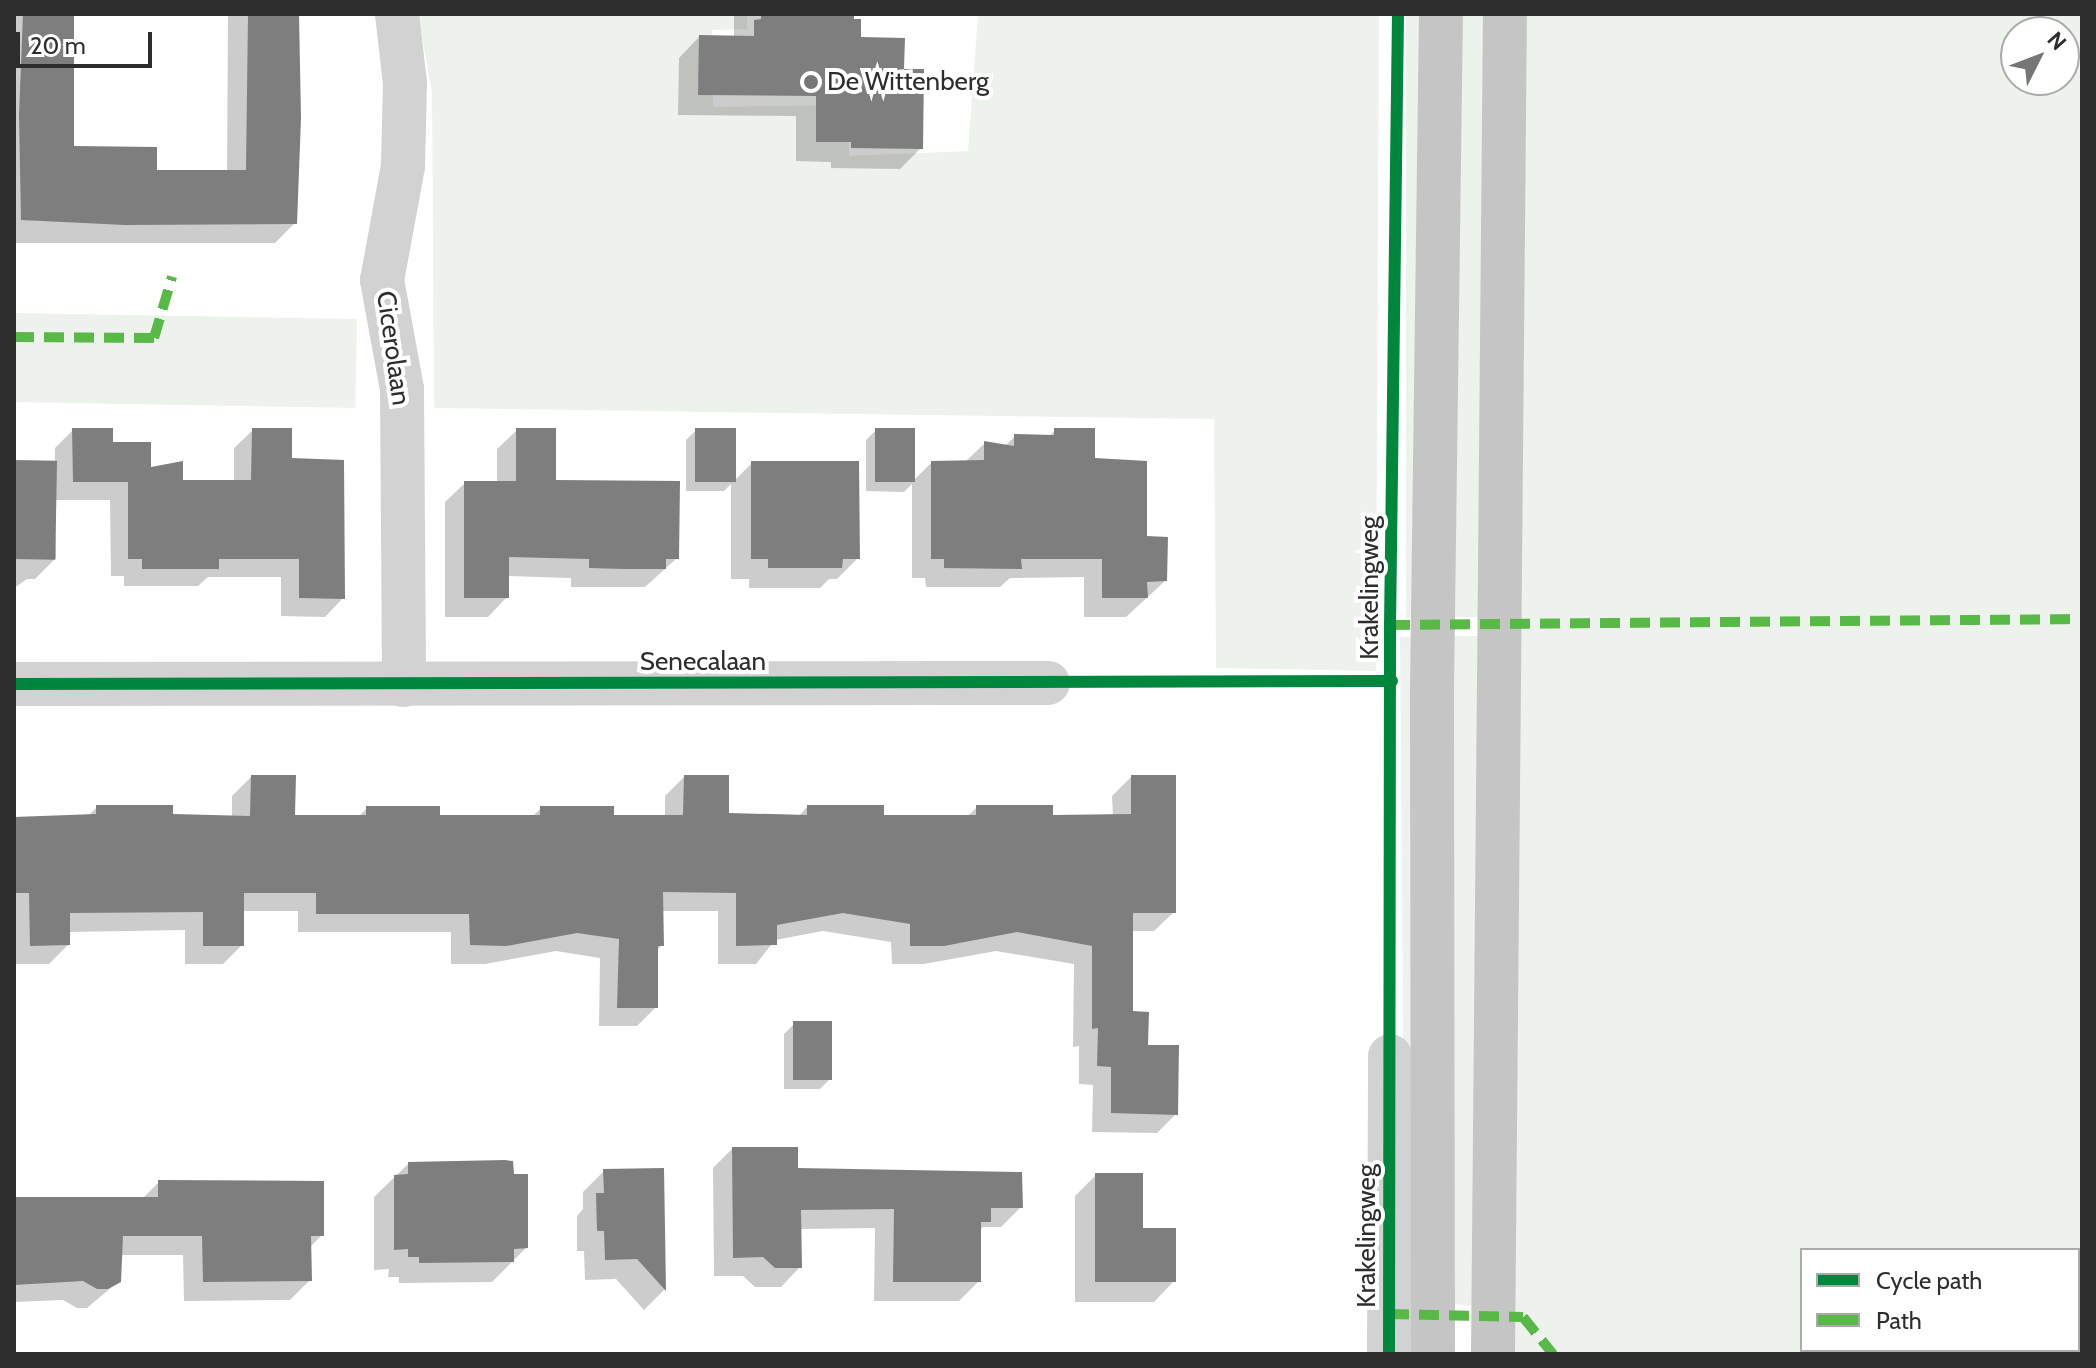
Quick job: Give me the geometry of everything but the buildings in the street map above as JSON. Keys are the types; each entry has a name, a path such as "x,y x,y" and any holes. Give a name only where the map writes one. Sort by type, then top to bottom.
{"main road":[{"path":"1433,1354 1432,677 1441,14"},
{"path":"1493,1354 1505,14"}],"street":[{"name":"Cicerolaan","path":"397,14 405,83 403,166 382,280 402,389 404,685"},
{"name":"Senecalaan","path":"14,684 1048,683"},
{"name":"Krakelingweg","path":"1389,1354 1390,1056"}],"shaded area":[{"path":"418,14 747,14 747,29 712,30 713,107 848,105 849,156 968,151 978,14 1379,14 1376,671 1216,668 1214,419 434,408 432,93"},
{"path":"1406,14 1430,14 1430,618 1406,618"},
{"path":"1455,14 1491,14 1491,617 1455,617"},
{"path":"1521,14 2082,14 2082,1354 1512,1354"},
{"path":"14,313 357,319 355,408 14,402"},
{"path":"1425,636 1405,1305 1400,637"},
{"path":"1450,636 1486,636 1473,1306 1446,1303"}],"marked path":[{"path":"14,337 154,338 172,277"},
{"path":"1390,625 2082,619"},
{"path":"1389,1314 1523,1317 1553,1354"}],"cycle path":[{"path":"1389,1354 1390,625 1398,14"},
{"path":"14,684 1392,681"}],"place":[{"name":"De Wittenberg","path":"811,82"}]}
